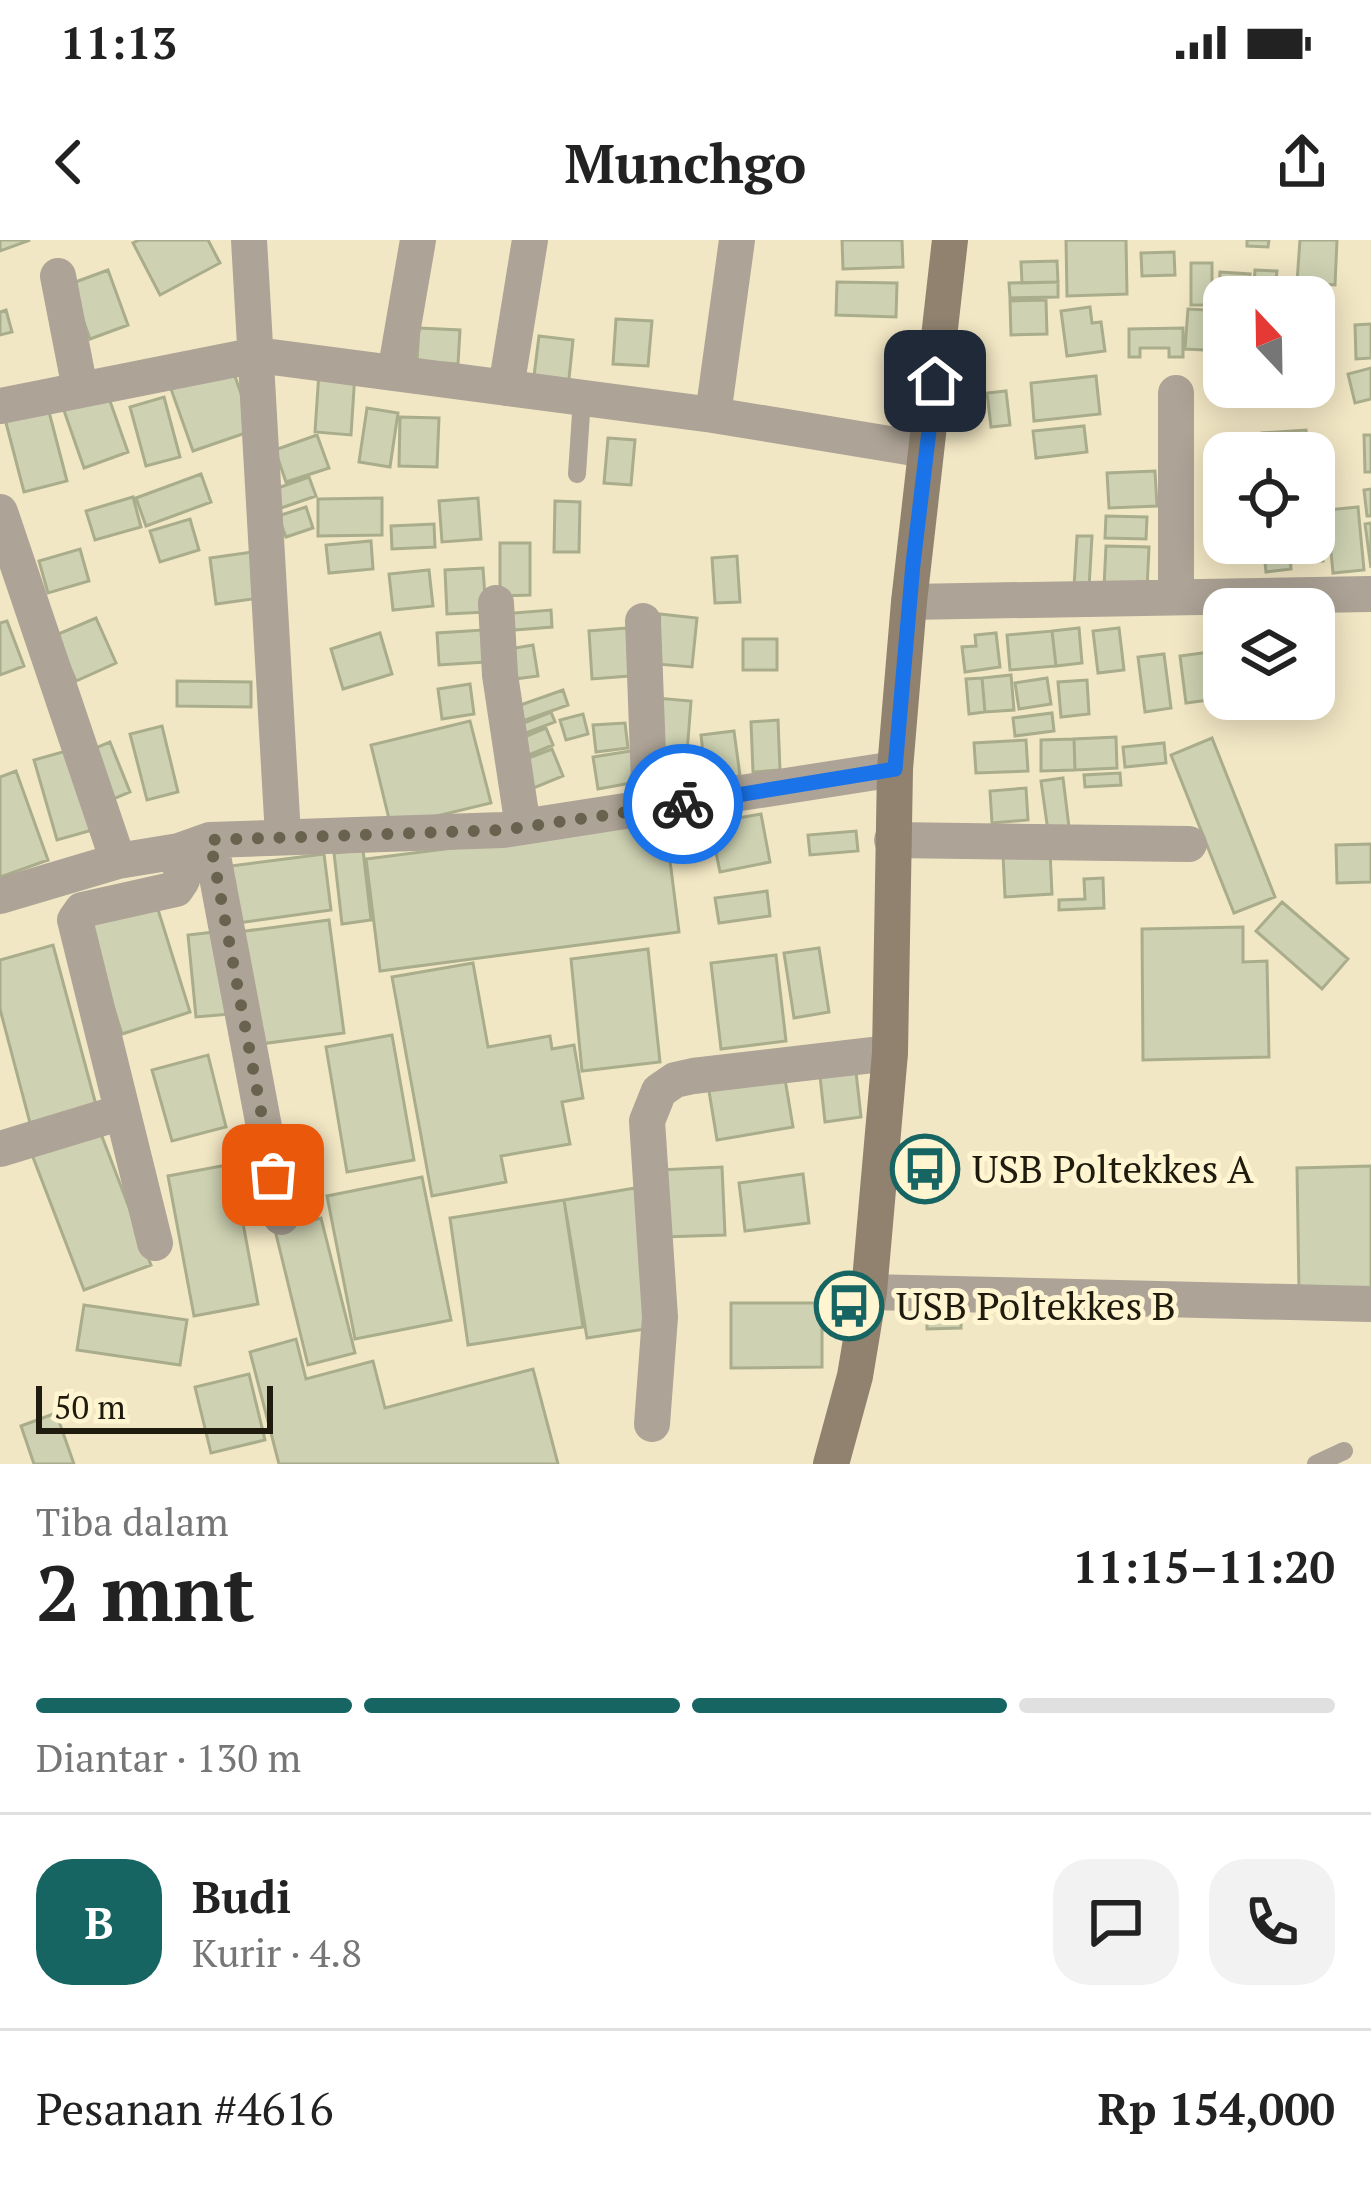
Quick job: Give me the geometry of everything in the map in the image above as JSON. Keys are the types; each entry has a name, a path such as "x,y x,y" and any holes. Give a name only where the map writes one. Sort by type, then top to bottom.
{"main road":[{"path":"831,1464 855,1376 869,1292 890,1053 895,769 950,240"}],"street":[{"path":"249,240 283,836"},
{"path":"394,373 418,240"},
{"path":"506,388 530,240"},
{"path":"713,415 737,240"},
{"path":"58,276 80,389"},
{"path":"0,406 256,355 713,415 926,450"},
{"path":"1176,394 1176,597"},
{"path":"0,512 118,860"},
{"path":"909,602 1371,594"},
{"path":"496,604 500,675 523,827"},
{"path":"643,621 650,809"},
{"path":"0,896 118,860 195,845 283,836 523,827 895,769"},
{"path":"892,840 1189,844"},
{"path":"154,1243 75,920 82,910 176,889 195,845"},
{"path":"195,845 281,1217"},
{"path":"652,1424 660,1316 646,1121 659,1091 675,1080 693,1076 890,1053"},
{"path":"0,1150 122,1112"},
{"path":"869,1292 1371,1304"}],"lane":[{"path":"577,474 582,398"},
{"path":"1316,1464 1344,1451"}],"building":[{"path":"0,240 30,240 0,251"},
{"path":"208,240 220,263 160,295 133,243"},
{"path":"842,240 902,240 903,267 843,269"},
{"path":"1066,240 1126,240 1127,294 1067,296"},
{"path":"1247,240 1269,240 1268,247 1247,246"},
{"path":"1300,240 1337,240 1335,285 1335,276 1297,276"},
{"path":"1174,252 1175,275 1142,276 1141,253"},
{"path":"1057,261 1058,282 1022,283 1021,262"},
{"path":"1191,263 1212,263 1212,276 1203,276 1203,305 1191,305"},
{"path":"108,270 128,325 90,339 70,284"},
{"path":"1255,270 1277,271 1276,276 1255,276"},
{"path":"1220,272 1250,274 1250,276 1220,276"},
{"path":"837,282 897,283 896,317 836,315"},
{"path":"1058,282 1058,297 1010,298 1009,283"},
{"path":"1046,300 1047,334 1011,335 1010,301"},
{"path":"1090,307 1092,323 1101,322 1105,351 1067,356 1061,311"},
{"path":"1188,309 1203,310 1203,350 1185,349"},
{"path":"6,310 12,332 0,335 0,312"},
{"path":"616,319 652,321 648,366 613,364"},
{"path":"1371,324 1371,358 1356,359 1355,325"},
{"path":"419,328 460,330 458,364 417,361"},
{"path":"1183,328 1183,357 1169,357 1169,348 1140,348 1140,357 1129,357 1129,329"},
{"path":"539,336 573,340 568,388 533,384"},
{"path":"232,368 254,430 193,451 171,389"},
{"path":"1371,368 1371,399 1355,403 1348,374"},
{"path":"319,372 355,373 351,435 315,432"},
{"path":"1096,376 1100,414 1034,421 1031,383"},
{"path":"105,387 128,452 84,468 61,402"},
{"path":"1006,391 1010,425 991,427 987,393"},
{"path":"164,397 180,457 146,466 130,407"},
{"path":"48,408 67,481 24,492 5,419"},
{"path":"367,408 398,413 390,467 359,462"},
{"path":"400,417 439,418 437,467 399,466"},
{"path":"1084,426 1087,452 1036,458 1033,431"},
{"path":"317,435 329,468 286,482 275,450"},
{"path":"1364,435 1371,435 1371,472 1365,472"},
{"path":"608,438 635,440 631,485 604,483"},
{"path":"1155,471 1157,506 1109,508 1107,473"},
{"path":"201,474 211,502 146,526 136,498"},
{"path":"309,477 316,496 281,508 275,489"},
{"path":"1371,489 1371,516 1367,516 1364,490"},
{"path":"133,497 141,527 95,540 86,511"},
{"path":"382,498 382,535 318,536 318,499"},
{"path":"478,498 481,539 442,542 439,501"},
{"path":"555,501 580,502 579,552 554,552"},
{"path":"306,507 313,528 286,537 278,516"},
{"path":"1358,507 1364,570 1333,573 1335,509"},
{"path":"1106,516 1147,517 1146,539 1105,538"},
{"path":"190,519 199,550 160,562 150,531"},
{"path":"1371,523 1371,568 1365,524"},
{"path":"434,524 435,547 392,549 391,526"},
{"path":"1077,536 1092,536 1089,588 1074,587"},
{"path":"371,541 373,569 329,573 326,545"},
{"path":"500,543 530,543 530,595 500,596"},
{"path":"1106,546 1149,547 1147,589 1104,587"},
{"path":"80,549 89,581 48,593 39,561"},
{"path":"260,551 267,597 216,604 210,558"},
{"path":"737,556 740,602 715,603 712,558"},
{"path":"1265,564 1291,564 1291,569 1266,572"},
{"path":"483,568 486,612 447,614 445,570"},
{"path":"429,570 433,606 393,610 389,574"},
{"path":"551,610 552,627 503,631 502,614"},
{"path":"660,614 697,618 692,667 656,664"},
{"path":"96,618 116,663 76,681 56,635"},
{"path":"7,621 24,666 0,675 0,623"},
{"path":"639,627 642,675 592,679 589,631"},
{"path":"1079,628 1082,663 1056,666 1052,631"},
{"path":"1119,628 1124,670 1098,673 1093,631"},
{"path":"483,630 485,662 439,665 437,633"},
{"path":"1052,631 1056,666 1010,670 1007,635"},
{"path":"380,633 392,674 343,689 331,649"},
{"path":"996,633 1000,667 965,672 962,647 976,646 975,635"},
{"path":"743,639 777,639 777,670 743,670"},
{"path":"533,645 538,676 507,680 503,650"},
{"path":"1203,653 1203,701 1186,703 1180,656"},
{"path":"1164,654 1171,708 1145,712 1138,657"},
{"path":"1011,675 1014,710 985,712 982,678"},
{"path":"982,678 985,712 969,714 966,679"},
{"path":"1047,678 1051,704 1019,709 1015,683"},
{"path":"1087,680 1089,714 1061,717 1058,682"},
{"path":"177,681 251,682 251,707 177,706"},
{"path":"470,684 474,714 442,719 438,689"},
{"path":"563,690 568,705 517,723 512,708"},
{"path":"656,698 691,701 687,753 652,750"},
{"path":"551,712 555,722 518,736 514,727"},
{"path":"1052,713 1054,731 1015,736 1013,718"},
{"path":"583,714 588,734 566,740 560,720"},
{"path":"778,720 780,770 753,772 751,722"},
{"path":"470,721 491,803 391,827 371,745"},
{"path":"625,723 628,748 596,752 593,725"},
{"path":"162,726 178,792 147,800 130,734"},
{"path":"546,728 553,745 524,757 517,740"},
{"path":"734,731 740,776 706,780 701,735"},
{"path":"1116,737 1117,768 1075,770 1074,739"},
{"path":"1212,738 1275,897 1234,913 1171,755"},
{"path":"1074,739 1075,770 1041,771 1041,740"},
{"path":"1026,740 1028,771 976,773 974,743"},
{"path":"110,742 130,792 113,799 93,749"},
{"path":"1164,743 1166,763 1125,767 1123,747"},
{"path":"73,749 96,829 57,840 34,760"},
{"path":"552,749 563,776 531,789 521,761"},
{"path":"637,750 642,781 598,789 593,757"},
{"path":"16,771 48,860 0,877 0,777"},
{"path":"1120,773 1121,785 1085,787 1084,775"},
{"path":"1063,778 1069,827 1048,831 1041,781"},
{"path":"1026,788 1028,820 992,823 990,791"},
{"path":"761,814 770,862 720,872 710,823"},
{"path":"665,821 679,932 380,971 366,859"},
{"path":"856,831 858,851 810,855 808,835"},
{"path":"1371,844 1371,882 1337,883 1336,845"},
{"path":"363,850 371,920 342,924 334,853"},
{"path":"1050,851 1052,894 1005,897 1003,854"},
{"path":"324,854 331,910 230,924 223,867"},
{"path":"1103,878 1104,908 1059,910 1059,900 1085,899 1084,879"},
{"path":"767,891 770,916 719,923 715,898"},
{"path":"155,900 190,1012 122,1034 86,922"},
{"path":"1282,902 1348,959 1322,989 1256,931"},
{"path":"329,920 344,1033 253,1045 238,932"},
{"path":"1243,927 1243,962 1267,961 1269,1057 1143,1060 1142,929"},
{"path":"223,931 231,1014 196,1017 188,935"},
{"path":"53,945 96,1105 30,1123 0,1009 0,960"},
{"path":"819,948 829,1012 794,1018 784,953"},
{"path":"648,949 660,1062 582,1071 571,959"},
{"path":"776,955 786,1041 721,1049 711,963"},
{"path":"473,963 488,1047 550,1036 552,1049 574,1045 583,1098 562,1102 570,1144 501,1156 506,1182 432,1196 392,977"},
{"path":"392,1035 414,1160 347,1172 326,1047"},
{"path":"208,1055 226,1127 172,1141 152,1070"},
{"path":"856,1072 861,1117 825,1122 820,1076"},
{"path":"784,1073 793,1127 717,1140 708,1085"},
{"path":"98,1126 151,1265 84,1290 31,1152"},
{"path":"232,1164 258,1304 194,1316 168,1176"},
{"path":"1371,1166 1371,1291 1299,1292 1297,1168"},
{"path":"722,1167 725,1235 662,1237 659,1170"},
{"path":"803,1174 809,1223 745,1231 739,1183"},
{"path":"422,1177 451,1320 355,1339 327,1196"},
{"path":"635,1188 658,1327 587,1338 564,1200"},
{"path":"564,1200 583,1327 468,1345 450,1218"},
{"path":"321,1218 355,1353 308,1365 275,1230"},
{"path":"731,1303 822,1303 822,1367 731,1368"},
{"path":"84,1305 187,1320 180,1365 77,1350"},
{"path":"961,1313 961,1328 927,1329 927,1314"},
{"path":"296,1339 306,1379 373,1361 385,1408 533,1369 558,1464 279,1464 250,1352"},
{"path":"249,1374 265,1440 211,1453 195,1387"},
{"path":"56,1413 74,1464 34,1464 21,1426"}],"way so far":[{"path":"273,1175 210,840 503,830 683,804"}],"place":[{"name":"USB Poltekkes A","path":"925,1169"},
{"name":"USB Poltekkes B","path":"849,1306"}],"route":[{"path":"683,804 895,769 935,381"}]}
